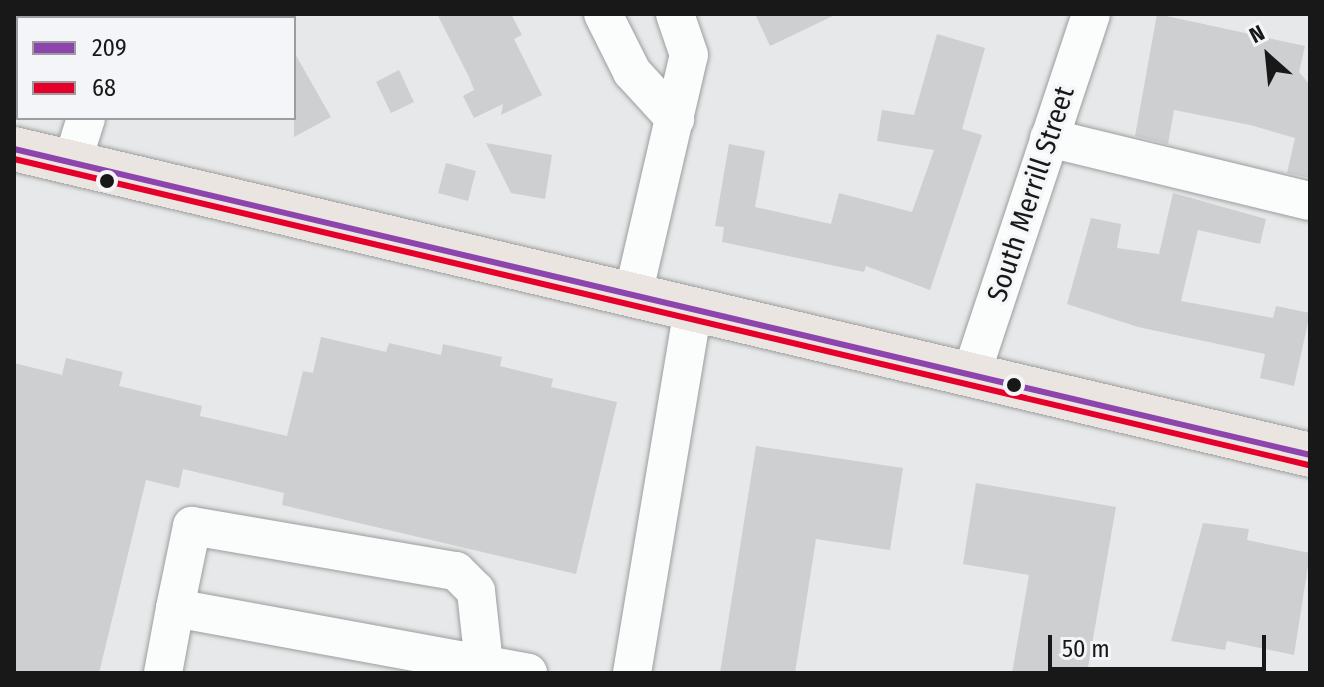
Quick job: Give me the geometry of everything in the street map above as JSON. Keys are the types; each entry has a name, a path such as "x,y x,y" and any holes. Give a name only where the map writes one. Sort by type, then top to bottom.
{"main road":[{"path":"14,149 1310,455"}],"street":[{"path":"603,14 632,72 675,119"},
{"path":"633,295 689,55 675,14"},
{"name":"South Merrill Street","path":"971,375 1091,14"},
{"path":"72,163 85,120"},
{"path":"1049,138 1310,201"},
{"path":"632,673 693,309"},
{"path":"163,673 192,526 456,571 476,591 484,665"},
{"path":"175,608 528,673"}],"building":[{"path":"437,14 511,14 522,35 514,39 542,95 501,115 503,104 474,118 463,96 474,90"},
{"path":"755,14 837,14 770,46"},
{"path":"1157,14 1305,46 1299,72 1310,85 1310,178 1287,173 1295,138 1250,125 1174,110 1168,144 1135,136"},
{"path":"937,34 985,48 962,129 982,135 930,290 866,266 864,272 722,242 724,227 715,226 729,144 765,151 755,207 831,224 839,193 912,212 934,150 877,141 882,110 914,115"},
{"path":"296,56 331,117 294,137 296,120"},
{"path":"399,70 414,102 391,113 376,82"},
{"path":"486,143 552,155 545,199 511,193"},
{"path":"446,163 476,171 468,201 438,193"},
{"path":"1173,193 1266,219 1260,244 1198,230 1181,301 1273,318 1276,306 1310,313 1294,386 1260,378 1265,354 1138,327 1067,304 1091,218 1121,224 1117,248 1159,254"},
{"path":"321,337 386,352 389,343 441,355 443,344 502,357 500,366 553,379 551,387 617,402 576,574 282,505 284,493 183,469 179,488 146,480 99,673 14,673 14,363 62,375 66,358 123,372 119,386 202,406 200,416 287,436 303,371 313,373"},
{"path":"756,446 903,468 890,550 816,539 795,673 720,673"},
{"path":"976,483 1116,507 1087,673 1012,673 1029,575 963,564"},
{"path":"1203,523 1249,529 1247,540 1310,553 1294,655 1227,641 1225,650 1171,641"}],"transit line":[{"name":"209","path":"14,149 1310,455"},
{"name":"68","path":"14,159 1308,465"}]}
